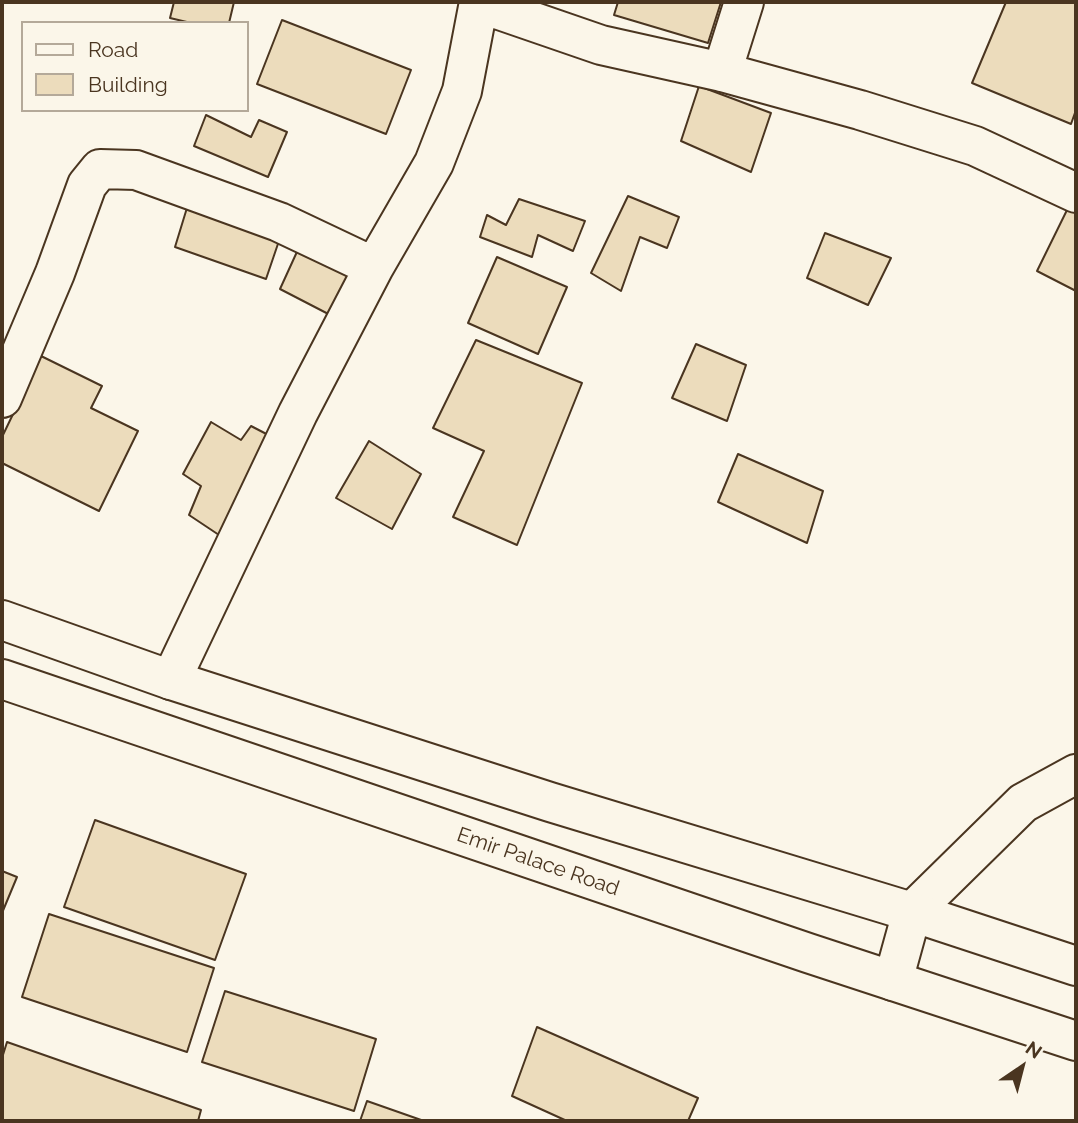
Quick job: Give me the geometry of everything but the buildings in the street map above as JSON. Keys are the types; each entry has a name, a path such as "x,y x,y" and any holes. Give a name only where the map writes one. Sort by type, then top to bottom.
{"street":[{"path":"171,681 298,413 374,268 434,163 462,90 479,2 601,45 722,72 860,110 975,146 1076,193"},
{"path":"722,72 744,2"},
{"path":"2,398 55,273 87,185 100,169 136,170 279,222 374,268"},
{"path":"2,620 171,681 550,802 912,912 1076,966"},
{"name":"Emir Palace Road","path":"2,679 1076,1041"},
{"path":"892,981 912,912 1023,803 1076,774"}]}
